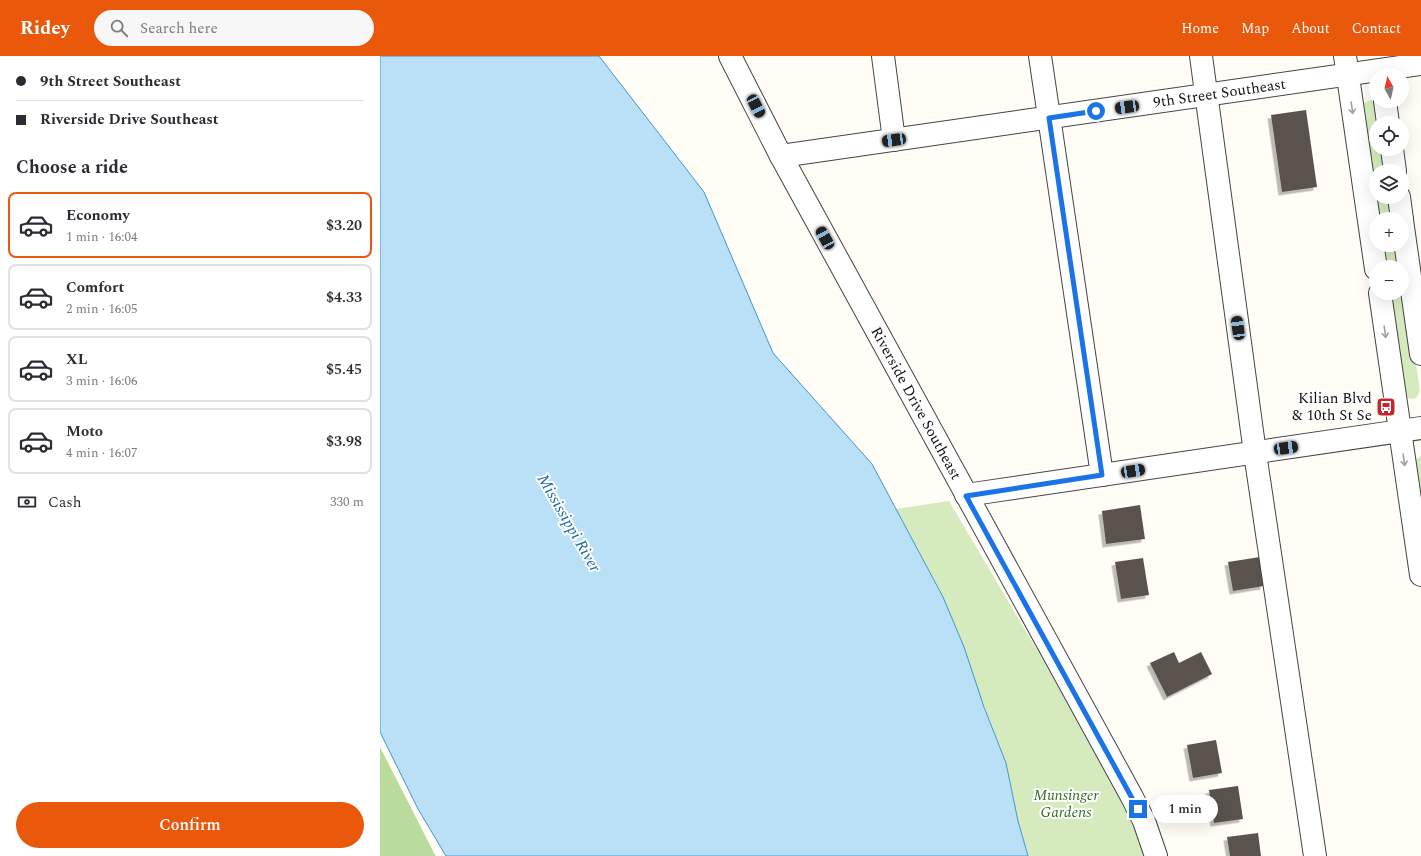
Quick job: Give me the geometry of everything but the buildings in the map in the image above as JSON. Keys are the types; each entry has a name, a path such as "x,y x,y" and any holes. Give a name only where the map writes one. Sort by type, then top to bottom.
{"street":[{"name":"Riverside Drive Southeast","path":"730,56 781,156 1132,797 1144,821 1156,856"},
{"path":"883,56 894,140"},
{"path":"1040,56 1102,475"},
{"path":"1201,56 1255,453 1315,856"},
{"name":"9th Street Southeast","path":"781,156 1206,95 1346,66 1380,67 1421,64"},
{"path":"1346,66 1375,260"},
{"path":"1407,252 1421,354"},
{"path":"1381,300 1421,575"},
{"path":"966,496 1421,428"}],"green space":[{"path":"1369,101 1369,108 1377,108 1379,116 1369,116 1369,154 1362,104"},
{"path":"1369,156 1385,156 1386,164 1370,164"},
{"path":"1376,204 1392,204 1393,212 1377,212"},
{"path":"1382,252 1399,252 1400,260 1384,260"},
{"path":"1389,300 1406,300 1420,391 1416,398 1411,399 1406,397"},
{"path":"1421,456 1421,515 1415,460"},
{"name":"Munsinger Gardens","path":"949,501 1040,655 1131,818 1144,856 1028,856 1018,821 1006,763 943,597 896,509"},
{"path":"380,747 434,853 436,856 380,856"}],"water":[{"name":"Mississippi River","path":"380,56 599,56 704,192 773,353 872,464 943,597 964,647 984,707 1006,763 1018,821 1028,856 446,856 418,809 380,732"}],"place":[{"name":"Kilian Blvd & 10th St Se","path":"1386,407"}],"route":[{"path":"1096,111 1049,118 1102,475 966,496 1138,809"}]}
